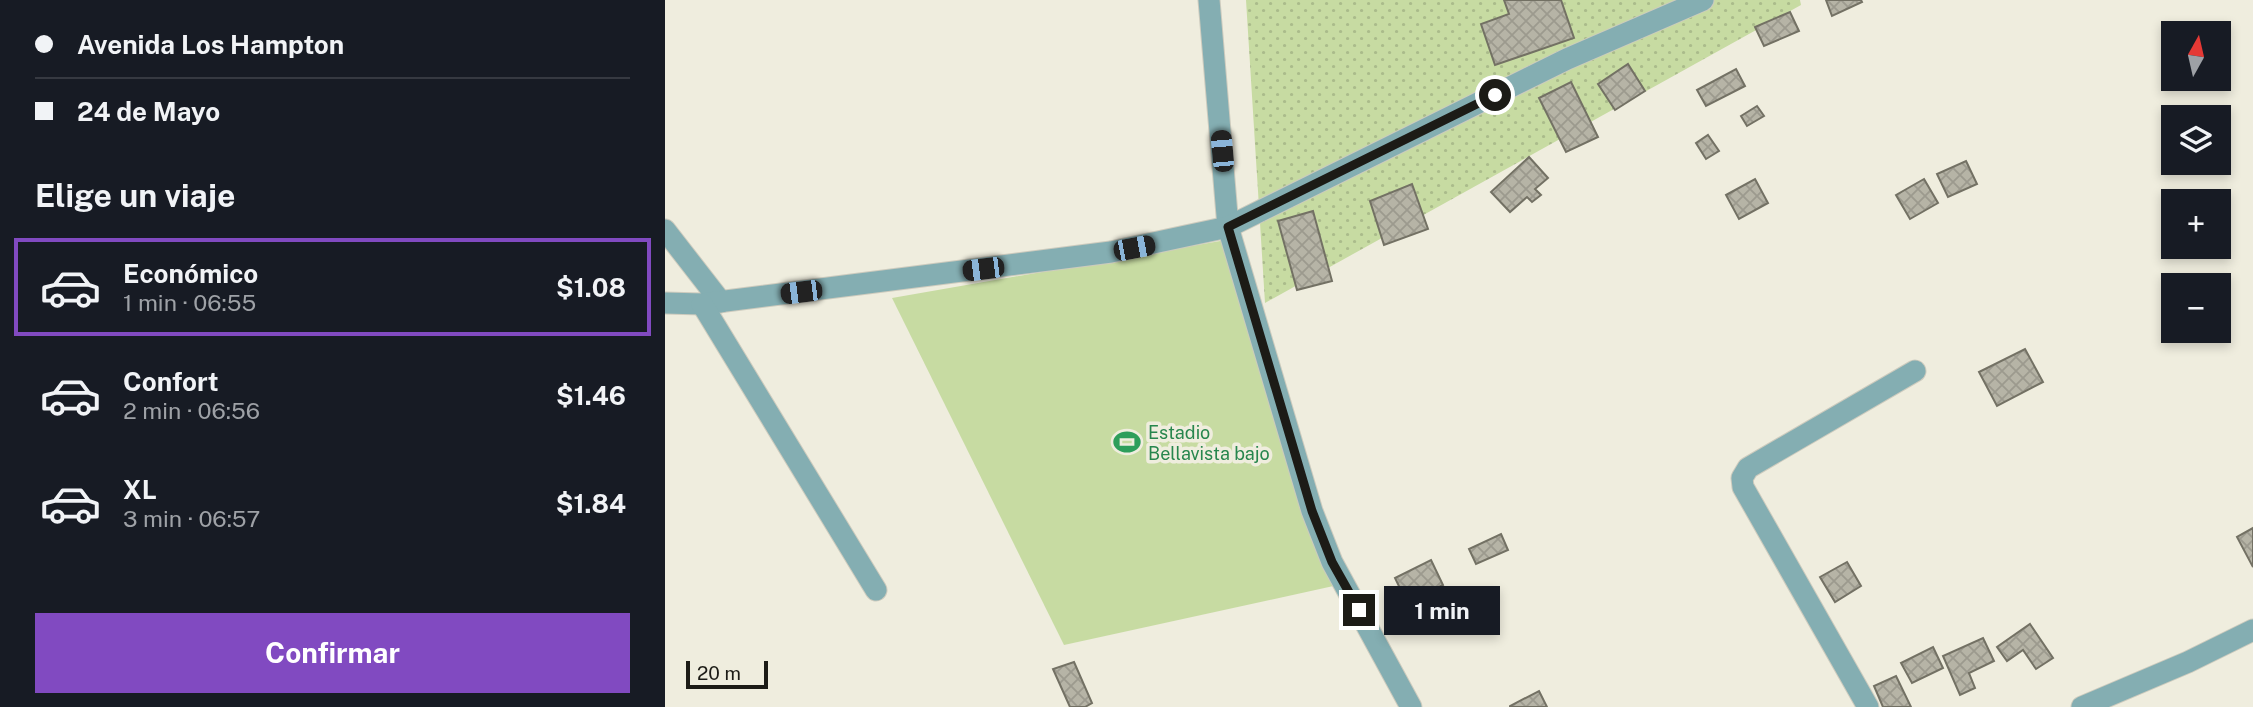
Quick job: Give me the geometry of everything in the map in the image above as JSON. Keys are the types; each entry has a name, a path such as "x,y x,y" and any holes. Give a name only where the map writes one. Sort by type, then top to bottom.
{"street":[{"path":"1209,0 1228,227 1312,511 1332,562 1411,707"},
{"path":"665,303 712,303 1111,252 1228,227 1567,59 1703,0"},
{"path":"665,230 712,303 876,590"},
{"path":"1868,707 1743,488 1742,478 1748,468 1915,371"},
{"path":"2082,707 2188,662 2253,630"}],"green space":[{"path":"1246,0 1800,0 1801,5 1265,303"},
{"name":"Estadio Bellavista bajo","path":"1226,240 1338,585 1064,645 892,298"}],"building":[{"path":"1504,0 1561,0 1574,38 1495,65 1481,24 1509,14"},
{"path":"1826,0 1861,0 1862,2 1832,16"},
{"path":"1790,12 1799,31 1764,46 1755,27"},
{"path":"1628,64 1645,91 1615,110 1598,84"},
{"path":"1736,69 1745,86 1706,106 1697,90"},
{"path":"1571,82 1598,137 1566,152 1539,98"},
{"path":"1757,106 1764,116 1747,126 1741,116"},
{"path":"1708,135 1719,151 1706,159 1696,143"},
{"path":"1529,157 1548,178 1535,189 1541,195 1532,202 1527,197 1510,212 1491,192"},
{"path":"1966,161 1977,184 1948,197 1937,174"},
{"path":"1755,179 1768,203 1739,219 1726,195"},
{"path":"1924,179 1938,203 1910,219 1896,195"},
{"path":"1412,184 1428,229 1384,245 1370,201"},
{"path":"1313,211 1332,281 1297,290 1278,221"},
{"path":"2025,349 2043,382 1997,406 1979,372"},
{"path":"2253,528 2253,567 2237,537"},
{"path":"1501,534 1508,550 1476,564 1469,549"},
{"path":"1431,560 1443,585 1407,603 1395,578"},
{"path":"1847,562 1861,586 1835,602 1820,577"},
{"path":"2030,624 2053,658 2036,669 2023,650 2007,661 1997,647"},
{"path":"1983,638 1994,661 1969,673 1975,688 1960,695 1943,656"},
{"path":"1933,647 1943,668 1912,683 1901,663"},
{"path":"1074,662 1092,703 1085,707 1070,707 1053,669"},
{"path":"1896,676 1911,707 1883,707 1874,686"},
{"path":"1539,691 1547,707 1510,707 1510,706"}],"place":[{"name":"Estadio Bellavista bajo","path":"1127,442"}],"route":[{"path":"1359,610 1332,562 1312,511 1228,227 1495,95"}]}
